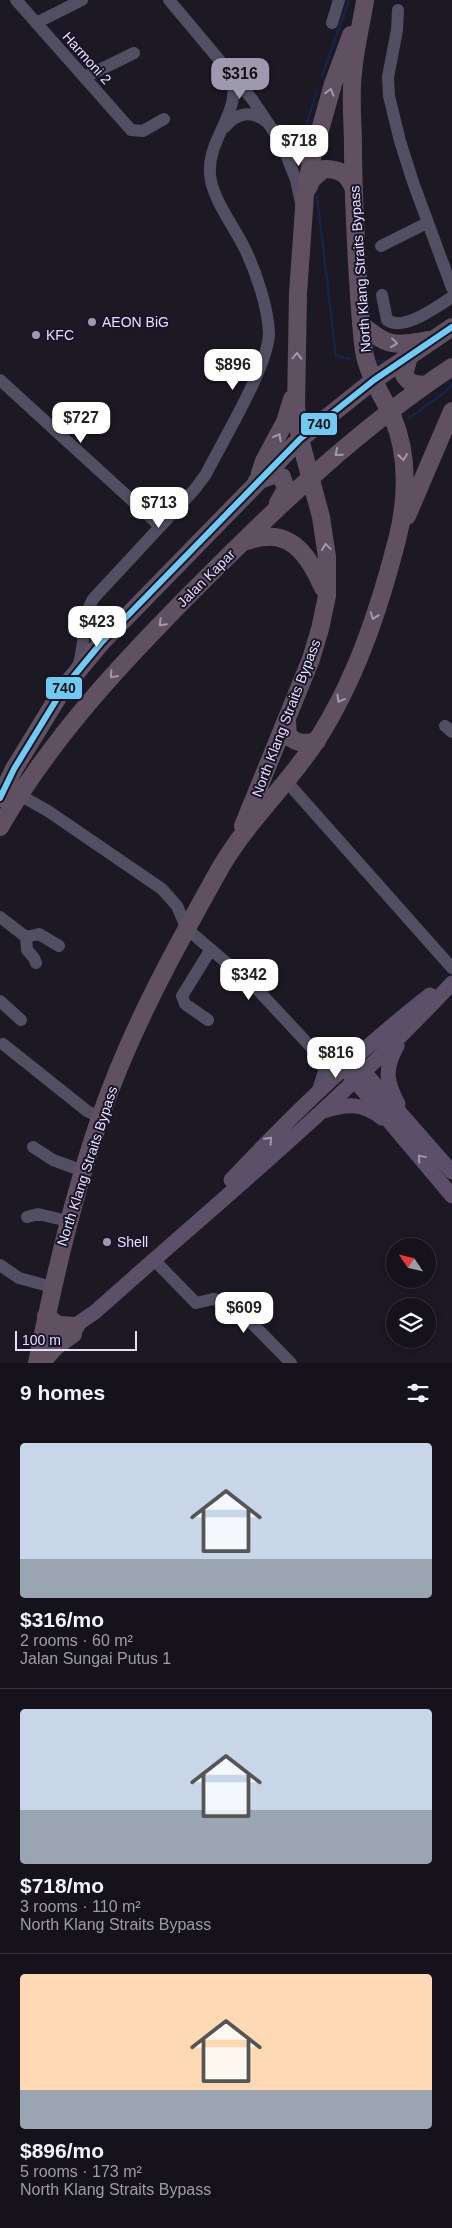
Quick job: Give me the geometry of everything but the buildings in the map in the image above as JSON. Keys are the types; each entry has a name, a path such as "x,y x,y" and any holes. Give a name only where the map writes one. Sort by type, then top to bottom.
{"highway":[{"name":"North Klang Straits Bypass","path":"234,846 287,782 316,741 344,691 376,614 398,536 404,500 405,474 402,449 394,421 374,380 365,356 361,324 353,187 353,74 365,0"},
{"name":"North Klang Straits Bypass","path":"39,1363 46,1316 68,1221 100,1118 134,1034 187,928 234,846 255,800 311,659 327,596 326,549 321,517 300,439 296,388 305,195 316,143 333,84 365,0"},
{"path":"316,143 323,157 330,161 337,161 348,151 353,137"},
{"path":"305,195 312,178 324,169 341,171 349,178 353,187"},
{"path":"361,324 376,337 393,344 434,340"},
{"path":"0,798 14,769 38,728 77,671 137,605 300,439 374,380 452,327"},
{"path":"409,356 404,375 407,381 412,384 425,385"},
{"name":"Jalan Kapar","path":"0,827 18,794 37,766 132,653 270,514 311,476 389,411 452,367"},
{"path":"257,481 264,461 286,422 296,388"},
{"path":"398,536 452,411"},
{"path":"257,481 273,475 282,477 285,482 286,489 270,514"},
{"path":"242,542 267,536 289,542 308,558 327,596"},
{"path":"287,721 288,736 294,741 305,744 316,741"},
{"path":"46,1316 58,1325 75,1330"},
{"path":"39,1363 75,1330"}],"main road":[{"path":"158,1256 281,1127 377,1039 452,978"},
{"path":"42,1338 75,1330 360,1077 452,983"},
{"path":"411,1027 389,1061 388,1077 401,1123 452,1196"},
{"path":"349,1064 401,1123 452,1172"},
{"path":"317,1114 345,1105 361,1106 401,1123"}],"street":[{"name":"Harmoni 2","path":"16,0 131,130 143,131 164,119"},
{"path":"36,23 82,0"},
{"path":"169,0 228,69 282,144 296,180 304,217"},
{"path":"332,23 339,0"},
{"path":"398,10 397,30 387,85 400,141 427,222 452,288"},
{"path":"85,77 134,53"},
{"path":"77,671 83,652 85,620 93,599 172,514 206,474 264,358 269,334 254,269 216,194 210,176 210,162 219,135 231,109 234,93 233,78 228,69"},
{"path":"219,135 229,122 242,114 258,116 270,125"},
{"path":"282,144 298,154 310,151 316,143"},
{"path":"381,246 427,222"},
{"path":"382,295 386,320 391,323 404,325 452,297"},
{"path":"0,380 158,528"},
{"path":"0,389 145,516 147,531 144,544"},
{"path":"145,516 172,514"},
{"path":"85,620 92,624 106,624 137,605"},
{"path":"287,782 452,968"},
{"path":"18,794 48,811 154,883 177,906 187,928 256,988 323,1060 332,1062 347,1059 377,1039"},
{"path":"0,917 26,937 27,950 36,963"},
{"path":"26,937 39,934 59,946"},
{"path":"208,1020 185,1004 182,996 211,949"},
{"path":"0,1000 21,1020"},
{"path":"3,1044 87,1111 100,1118"},
{"path":"317,1094 324,1072 323,1060"},
{"path":"33,1147 54,1160 83,1171"},
{"path":"27,1217 38,1214 68,1221"},
{"path":"158,1256 196,1304 213,1299 231,1302 291,1363"},
{"path":"0,1265 19,1278 52,1287"}],"waterway":[{"path":"322,76 349,0"},
{"path":"300,146 317,90"},
{"path":"317,196 336,356 350,359"},
{"path":"376,361 385,361"},
{"path":"409,418 445,392 452,384"}],"transit line":[{"name":"740","path":"0,798 14,769 63,689 101,643 300,439 374,380 452,327"}],"place":[{"name":"AEON BiG","path":"92,322"},
{"name":"KFC","path":"36,335"},
{"name":"Shell","path":"107,1242"}]}
